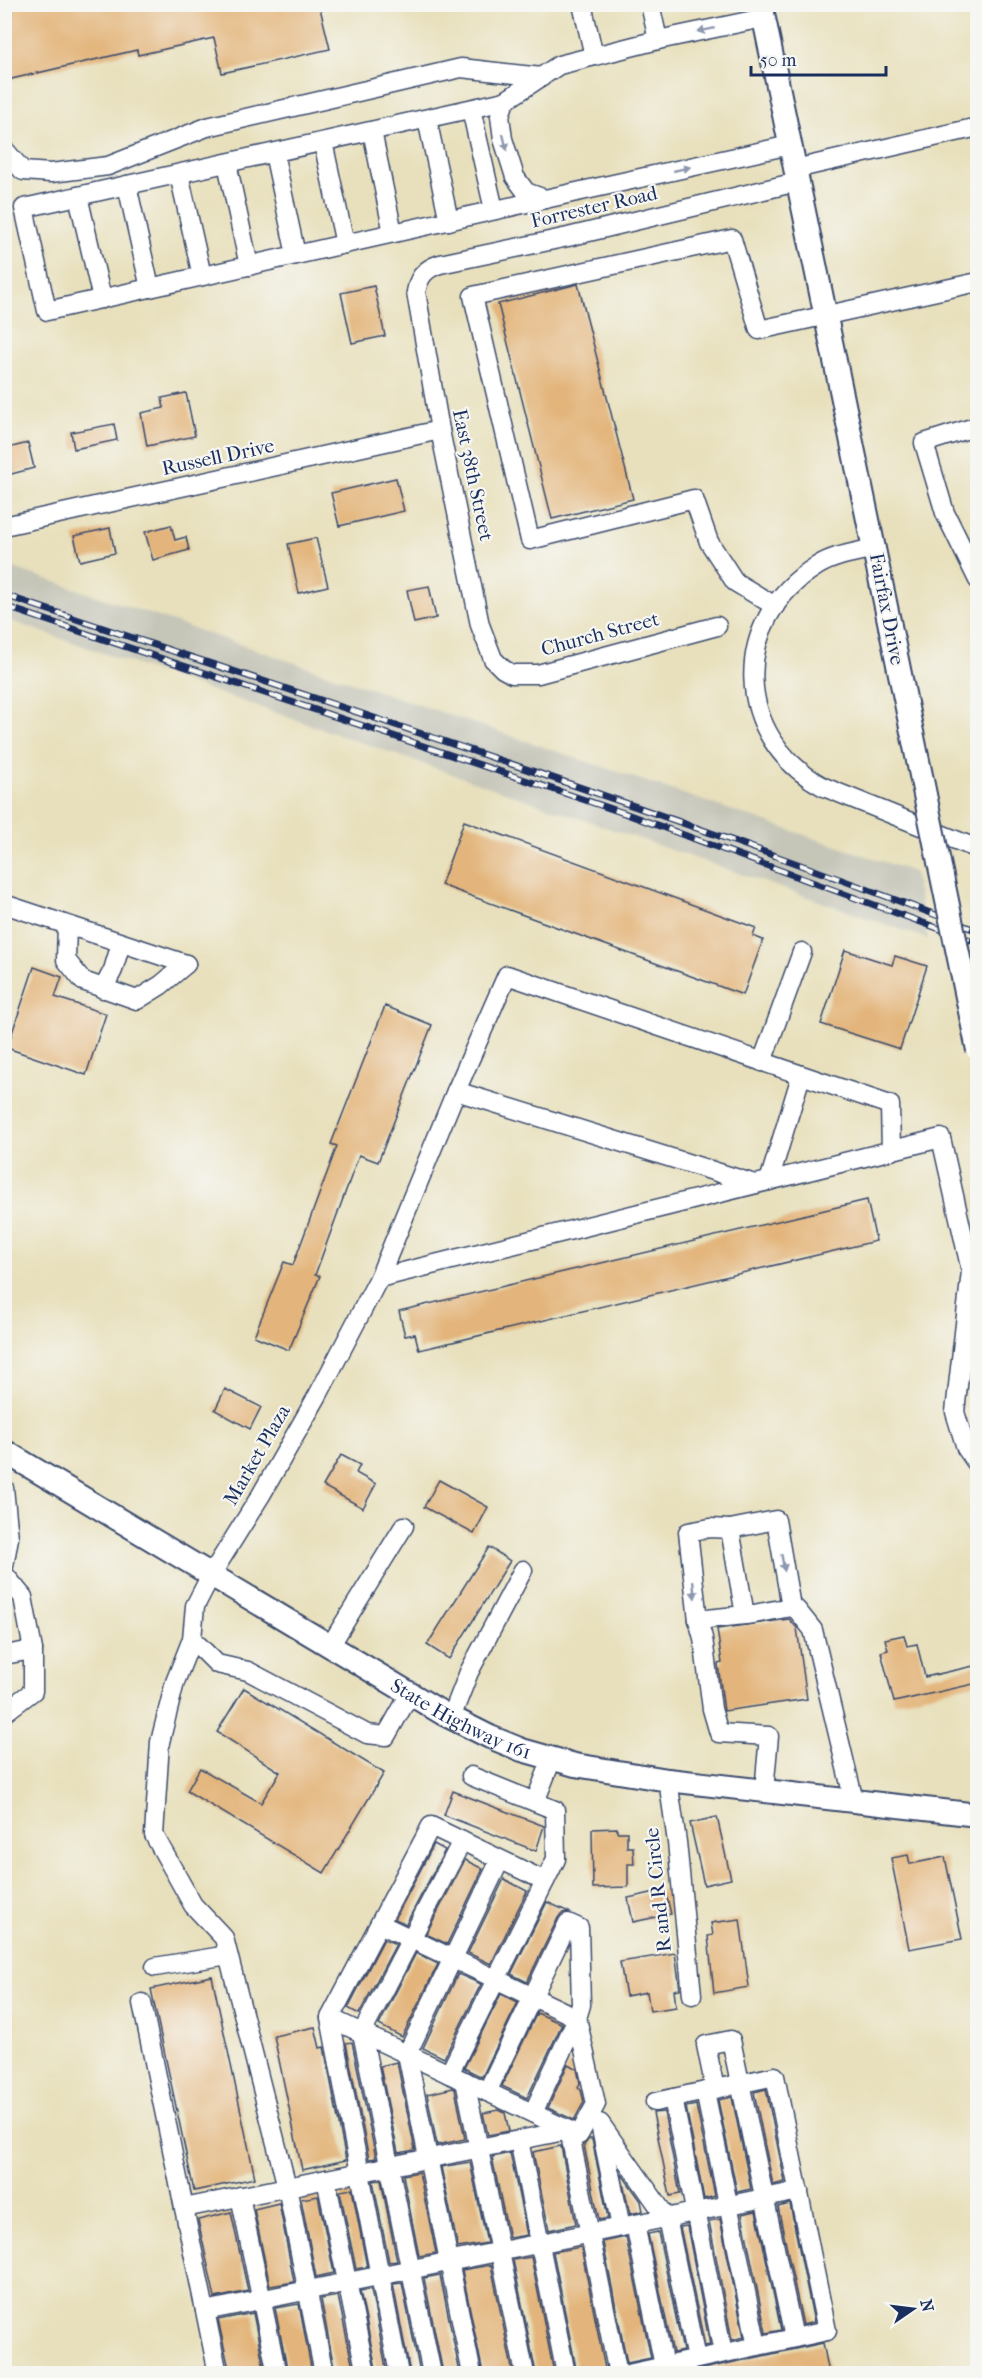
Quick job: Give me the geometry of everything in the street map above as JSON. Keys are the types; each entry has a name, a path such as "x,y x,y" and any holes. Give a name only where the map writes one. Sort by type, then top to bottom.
{"main road":[{"name":"Fairfax Drive","path":"762,11 978,1050"},
{"name":"State Highway 161","path":"4,1451 410,1694 490,1737 575,1765 668,1780 978,1815"}],"street":[{"path":"582,4 594,56"},
{"path":"650,4 658,40"},
{"path":"762,11 559,65 505,101 24,208 47,311 790,145"},
{"path":"4,149 23,171 51,173 108,166 207,127 461,68 542,77"},
{"path":"505,101 500,116 503,139 515,177 526,192 545,199"},
{"path":"471,109 494,210"},
{"path":"427,119 449,221"},
{"name":"Forrester Road","path":"416,292 422,274 429,268 440,264 568,237 978,127"},
{"path":"372,131 393,233"},
{"path":"323,142 345,244"},
{"path":"274,153 296,255"},
{"path":"227,163 249,266"},
{"path":"179,174 202,276"},
{"path":"127,185 150,288"},
{"path":"78,196 102,299"},
{"path":"775,606 735,582 709,542 694,500 530,540 473,296 732,238 759,330 978,282"},
{"name":"East 38th Street","path":"416,292 440,430 480,625 497,664"},
{"path":"978,426 924,443 945,513 978,580"},
{"name":"Russell Drive","path":"4,526 440,430"},
{"path":"874,548 831,558 816,566 805,574 775,606 758,638 753,675 760,717 772,741 785,758 807,778 978,849"},
{"name":"Church Street","path":"497,664 512,674 538,674 717,626"},
{"path":"4,904 186,964 137,1000 103,989 83,981 66,960 67,925"},
{"path":"103,989 113,970 121,943"},
{"path":"802,952 762,1062 890,1106 891,1150"},
{"name":"Market Plaza","path":"324,2373 287,2187 224,1938 193,1905 154,1835 160,1742 175,1682 192,1639 195,1606 211,1575 261,1495 379,1278 456,1091 507,975 762,1062"},
{"path":"762,1182 801,1076"},
{"path":"456,1091 762,1182"},
{"path":"379,1278 941,1138 971,1271 955,1412 966,1449 978,1465"},
{"path":"4,1488 9,1538 4,1566"},
{"path":"764,1791 769,1736 719,1733 712,1709 703,1638 698,1620 688,1532 710,1528 730,1529 776,1520 791,1607"},
{"path":"330,1646 404,1526"},
{"path":"730,1529 745,1615"},
{"path":"452,1718 469,1672 523,1570"},
{"path":"4,1574 23,1597 33,1650 33,1691 4,1713"},
{"path":"698,1620 791,1607 797,1610 813,1630 854,1801"},
{"path":"192,1639 217,1664 248,1671 367,1734 386,1736 410,1694"},
{"path":"4,1655 33,1650"},
{"path":"535,1802 552,1759"},
{"path":"471,1776 555,1810 556,1859 496,1981 457,2077 479,2148 525,2373"},
{"name":"R and R Circle","path":"668,1780 677,1842 692,1995"},
{"path":"399,2373 330,2018 431,1826 545,1881"},
{"path":"432,2373 362,2033 462,1841"},
{"path":"472,2373 407,2054 500,1860"},
{"path":"487,2091 568,1923 579,1928 581,2005 533,2113"},
{"path":"380,1924 577,2018"},
{"path":"155,1968 228,1955"},
{"path":"142,2003 218,2373"},
{"path":"330,2018 579,2135 596,2104"},
{"path":"577,2018 600,2123 664,2366"},
{"path":"757,2346 728,2205 710,2090 706,2045 731,2040 794,2338"},
{"path":"628,2373 827,2331 775,2076 655,2102"},
{"path":"673,2098 723,2353"},
{"path":"600,2123 667,2218 696,2359"},
{"path":"184,2208 569,2130"},
{"path":"569,2130 618,2373"},
{"path":"519,2140 566,2373"},
{"path":"326,2179 366,2373"},
{"path":"205,2311 798,2191"},
{"path":"240,2196 277,2373"}],"shaded area":[{"path":"5,565 914,872 928,939 5,619"}],"building":[{"path":"4,4 319,4 330,49 222,73 214,38 138,55 137,50 7,80 4,67"},
{"path":"578,284 633,499 552,519 498,304"},
{"path":"374,286 385,336 352,343 341,293"},
{"path":"186,393 195,436 147,446 141,413 164,408 162,398"},
{"path":"114,424 117,440 74,449 71,432"},
{"path":"28,443 34,468 4,476 4,449"},
{"path":"396,478 404,511 339,526 331,493"},
{"path":"171,525 175,540 186,537 189,550 153,560 145,532"},
{"path":"110,528 115,553 80,561 74,536"},
{"path":"316,538 328,586 299,593 288,544"},
{"path":"429,586 436,618 414,623 407,590"},
{"path":"464,821 756,928 753,936 763,940 743,995 441,885"},
{"path":"845,950 892,965 895,956 927,966 900,1049 821,1024"},
{"path":"34,967 62,977 55,997 106,1014 86,1075 7,1048"},
{"path":"385,1006 432,1025 378,1162 359,1155 315,1275 320,1276 289,1350 254,1336 284,1262 293,1265 337,1146 331,1144"},
{"path":"867,1200 876,1241 419,1350 415,1334 405,1336 399,1311"},
{"path":"225,1389 261,1407 250,1429 215,1410"},
{"path":"341,1455 360,1465 356,1473 376,1484 363,1508 323,1486"},
{"path":"439,1480 488,1507 474,1534 424,1507"},
{"path":"489,1547 510,1561 449,1659 427,1645"},
{"path":"789,1619 797,1628 807,1699 724,1711 718,1664 722,1663 717,1629"},
{"path":"904,1635 907,1646 917,1644 925,1677 978,1665 978,1683 894,1702 881,1652 888,1650 885,1639"},
{"path":"244,1688 384,1773 324,1873 187,1791 200,1768 261,1803 280,1772 217,1732"},
{"path":"453,1791 544,1826 536,1851 444,1815"},
{"path":"717,1817 731,1879 704,1885 690,1823"},
{"path":"617,1828 617,1832 627,1832 627,1847 633,1847 634,1864 628,1864 628,1887 593,1888 592,1829"},
{"path":"434,1844 445,1850 406,1924 395,1919"},
{"path":"908,1855 910,1864 945,1857 962,1939 909,1949 891,1858"},
{"path":"465,1860 483,1869 447,1944 426,1934"},
{"path":"504,1879 527,1891 491,1964 468,1953"},
{"path":"665,1890 671,1914 633,1922 628,1898"},
{"path":"547,1902 569,1912 562,1913 558,1918 527,1982 511,1974"},
{"path":"740,1919 749,1987 714,1993 708,1936 713,1935 711,1923"},
{"path":"384,1939 396,1944 359,2014 348,2008"},
{"path":"416,1953 438,1964 402,2037 379,2025"},
{"path":"675,1953 680,1989 674,1990 676,2007 650,2011 647,1992 626,1996 620,1962"},
{"path":"458,1974 481,1984 444,2058 423,2048"},
{"path":"212,1976 255,2178 194,2191 151,1989"},
{"path":"501,1994 518,2002 482,2077 464,2068"},
{"path":"537,2013 562,2024 527,2098 502,2086"},
{"path":"315,2027 320,2048 324,2047 346,2160 302,2170 274,2036"},
{"path":"352,2042 376,2158 369,2159 346,2043"},
{"path":"397,2062 415,2150 398,2153 380,2066"},
{"path":"568,2064 577,2069 580,2083 578,2088 581,2090 584,2102 574,2120 548,2108"},
{"path":"453,2088 465,2139 437,2145 427,2094"},
{"path":"766,2089 785,2182 773,2185 754,2092"},
{"path":"732,2097 751,2189 737,2192 718,2100"},
{"path":"696,2105 715,2196 704,2199 686,2107"},
{"path":"499,2110 505,2113 509,2131 488,2135 483,2113"},
{"path":"664,2112 680,2194 670,2196 653,2113"},
{"path":"592,2139 608,2218 599,2220 584,2145"},
{"path":"561,2146 576,2224 549,2230 533,2152"},
{"path":"510,2153 527,2235 509,2238 492,2157"},
{"path":"470,2162 487,2243 458,2248 441,2167"},
{"path":"419,2172 436,2253 419,2256 403,2175"},
{"path":"621,2173 641,2201 643,2211 630,2214"},
{"path":"381,2180 397,2261 389,2262 373,2181"},
{"path":"352,2189 367,2267 356,2269 340,2191"},
{"path":"318,2196 334,2273 316,2277 301,2199"},
{"path":"279,2203 294,2282 270,2286 254,2209"},
{"path":"790,2204 814,2322 803,2325 778,2207"},
{"path":"756,2211 781,2330 766,2333 742,2214"},
{"path":"231,2212 248,2291 215,2298 198,2220"},
{"path":"720,2219 744,2337 732,2340 709,2221"},
{"path":"687,2226 710,2345 705,2346 680,2227"},
{"path":"658,2232 683,2351 673,2353 648,2234"},
{"path":"626,2237 651,2358 627,2363 603,2242"},
{"path":"581,2247 605,2369 577,2373 553,2252"},
{"path":"531,2257 554,2373 536,2373 513,2260"},
{"path":"491,2265 513,2373 483,2373 462,2270"},
{"path":"440,2275 460,2373 443,2373 424,2278"},
{"path":"402,2283 420,2373 410,2373 393,2284"},
{"path":"371,2289 387,2373 377,2373 360,2291"},
{"path":"338,2296 354,2373 335,2373 321,2299"},
{"path":"299,2304 312,2373 288,2373 275,2308"},
{"path":"253,2313 265,2373 230,2373 218,2320"},
{"path":"823,2343 829,2373 684,2373"}],"railway":[{"path":"4,595 615,799 978,931"},
{"path":"4,606 624,813 978,943"}]}
